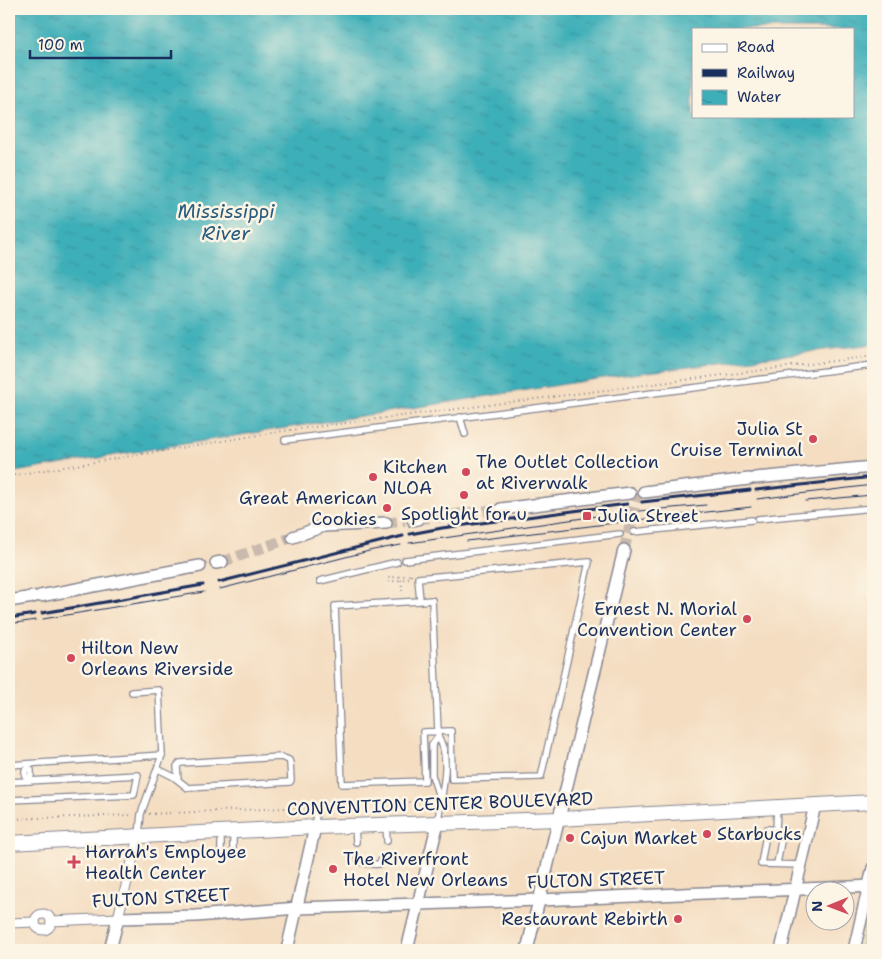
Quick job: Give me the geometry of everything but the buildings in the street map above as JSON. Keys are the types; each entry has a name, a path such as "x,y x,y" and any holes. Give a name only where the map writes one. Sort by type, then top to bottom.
{"street":[{"path":"644,492 752,478 873,467"},
{"path":"501,509 630,493"},
{"path":"294,537 324,526 386,523"},
{"path":"527,950 624,550"},
{"path":"9,601 200,566"},
{"name":"CONVENTION CENTER BOULEVARD","path":"9,843 386,824 559,819 873,802"},
{"path":"782,950 815,805"},
{"path":"407,950 438,822"},
{"path":"288,950 315,828"},
{"path":"110,950 138,837"},
{"path":"854,950 871,887 873,868"},
{"name":"FULTON STREET","path":"9,923 35,922 37,917 43,914 49,917 51,921 196,916 298,908 871,887"}],"lane":[{"path":"285,440 873,365"},
{"path":"460,417 465,434"},
{"path":"634,532 873,508"},
{"path":"405,560 620,534"},
{"path":"320,581 397,562"},
{"path":"420,601 418,578 589,562 541,777 452,780 451,731 438,734 423,732 425,781 342,784 335,606 420,601 432,600 438,734 444,745 444,786 440,800 438,822"},
{"path":"132,692 159,690 162,755 141,814 138,837"},
{"path":"438,734 432,745 432,775 440,800"},
{"path":"9,765 28,766 162,755"},
{"path":"158,769 188,788 287,782 291,780 290,762 281,757 180,763 177,766 178,780"},
{"path":"28,766 25,770 25,776 28,780"},
{"path":"9,782 138,775 134,795 9,800"},
{"path":"776,830 777,806"},
{"path":"315,828 316,807"},
{"path":"386,824 387,842"},
{"path":"355,826 356,842"},
{"path":"776,864 783,830 767,829 761,864 802,865"},
{"path":"227,832 233,849"},
{"path":"221,849 227,832"},
{"path":"358,858 359,862 364,864 379,864 383,858"}],"path":[{"path":"9,476 282,431 873,356"},
{"path":"399,577 400,573"},
{"path":"399,577 411,577 389,582 388,578 399,577"},
{"path":"401,580 402,590"},
{"path":"9,819 556,796"}],"green space":[{"path":"870,899 873,899 873,950 859,950"}],"water":[{"name":"Mississippi River","path":"9,9 873,9 873,344 616,376 9,473"}],"tunnel":[{"path":"624,550 638,492"},
{"path":"418,519 501,509"},
{"path":"386,523 405,521"},
{"path":"222,562 293,537"}],"tram line":[{"path":"757,499 873,485"},
{"path":"805,501 873,495"},
{"path":"639,511 706,505"},
{"path":"637,520 751,507"},
{"path":"409,543 625,512"},
{"path":"467,541 623,522"},
{"path":"220,589 373,550 401,545"},
{"path":"43,619 204,592"},
{"path":"9,624 36,620"}],"railway":[{"path":"756,490 873,477"},
{"path":"642,502 750,490"},
{"path":"410,534 442,528 627,504"},
{"path":"219,582 403,536"},
{"path":"42,613 203,585"},
{"path":"9,618 35,614"}],"place":[{"name":"Julia St Cruise Terminal","path":"813,439"},
{"name":"The Outlet Collection at Riverwalk","path":"466,472"},
{"name":"Kitchen NLOA","path":"373,477"},
{"name":"Spotlight for u","path":"464,495"},
{"name":"Great American Cookies","path":"387,508"},
{"name":"Julia Street","path":"587,516"},
{"name":"Ernest N. Morial Convention Center","path":"747,619"},
{"name":"Hilton New Orleans Riverside","path":"71,658"},
{"name":"Starbucks","path":"707,834"},
{"name":"Cajun Market","path":"570,838"},
{"name":"Harrah's Employee Health Center","path":"74,862"},
{"name":"The Riverfront Hotel New Orleans","path":"333,869"},
{"name":"Restaurant Rebirth","path":"678,919"}]}
